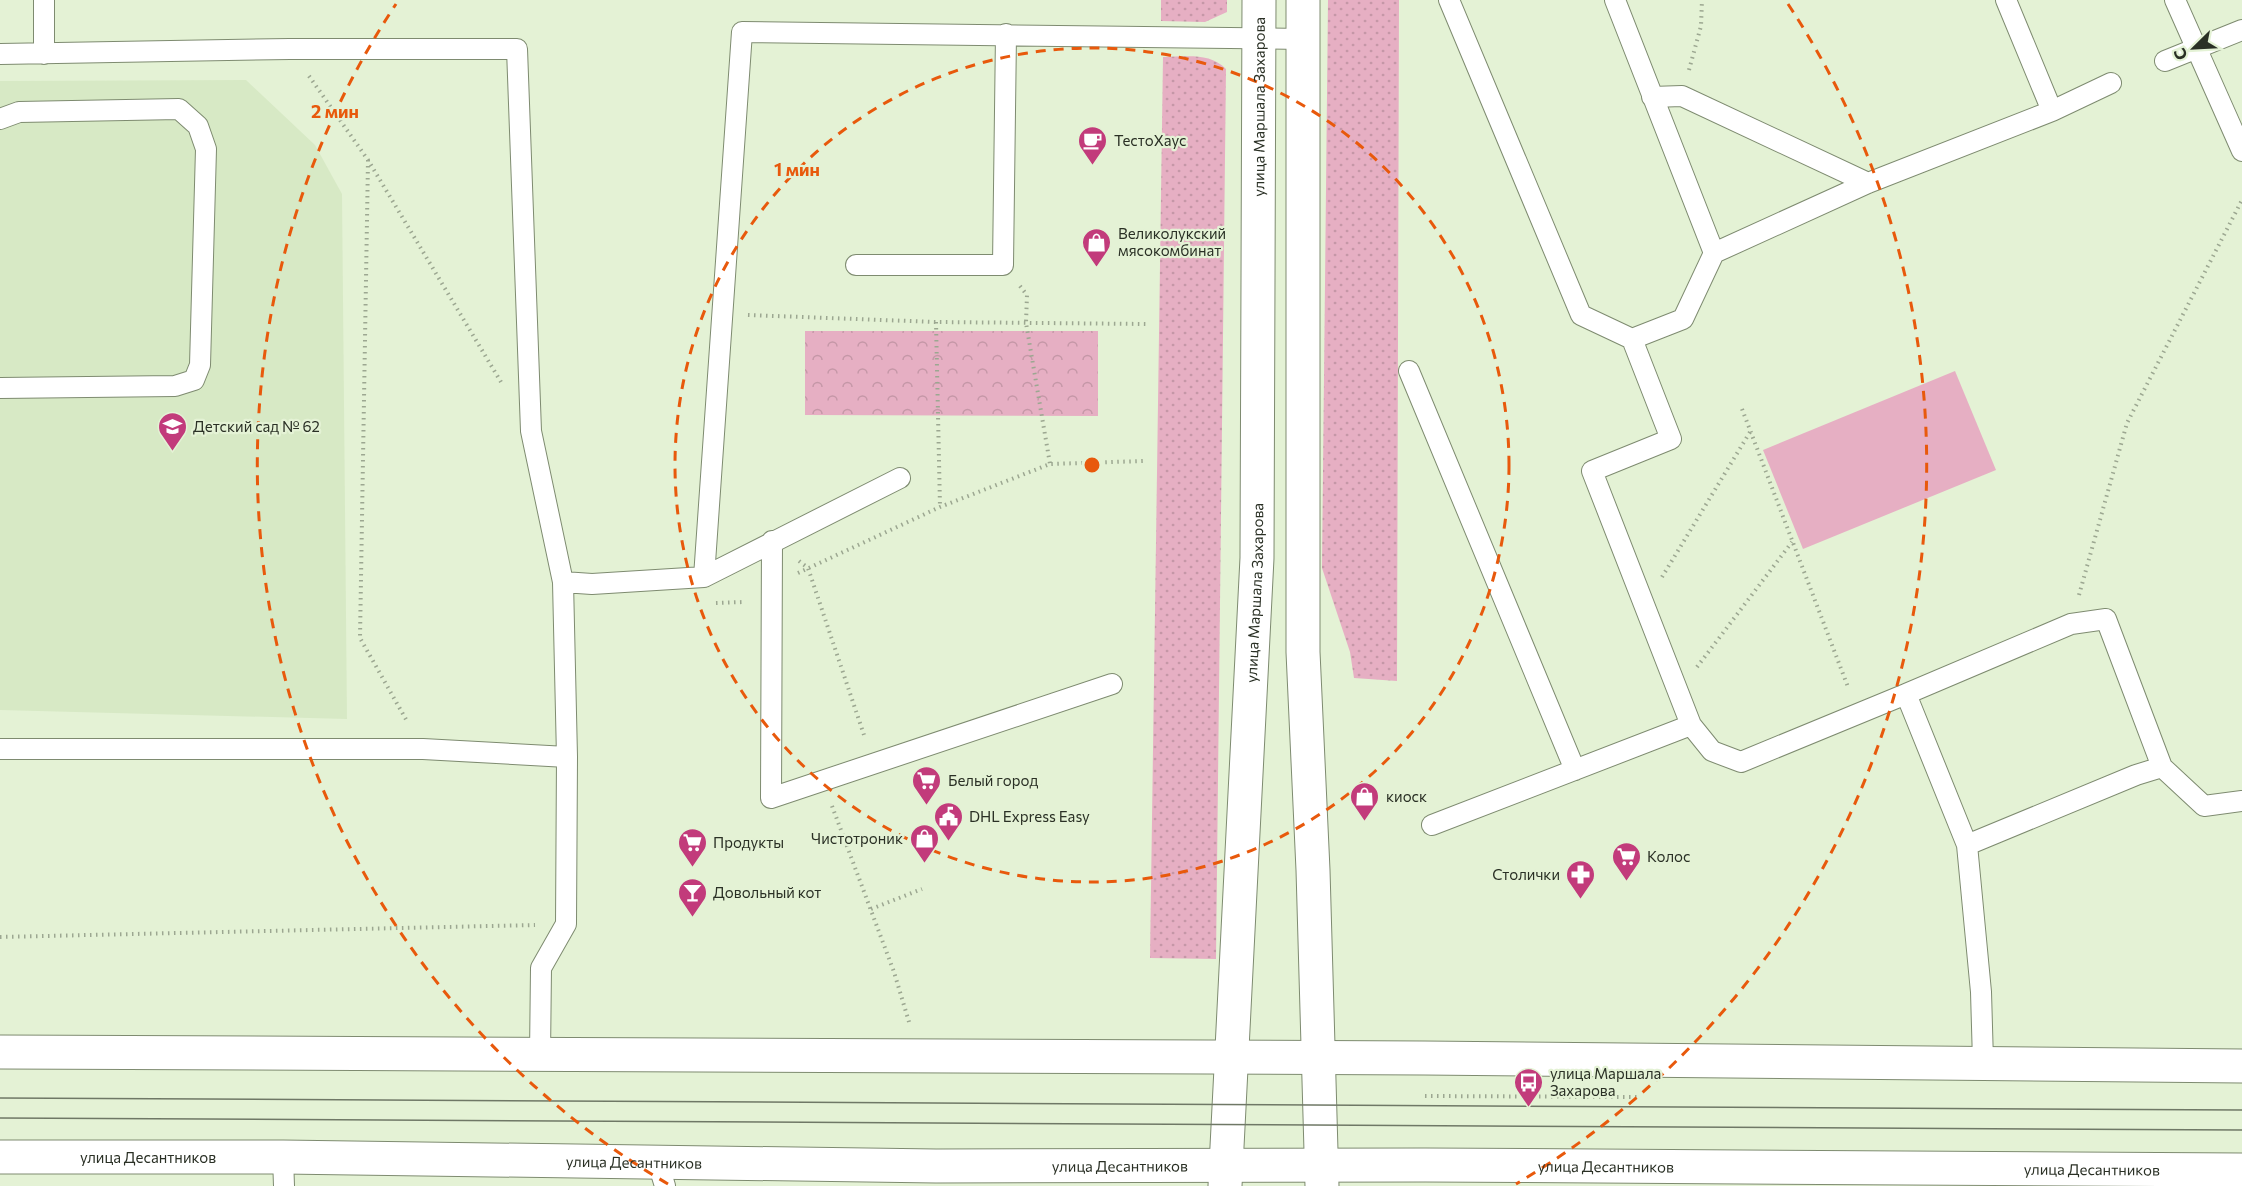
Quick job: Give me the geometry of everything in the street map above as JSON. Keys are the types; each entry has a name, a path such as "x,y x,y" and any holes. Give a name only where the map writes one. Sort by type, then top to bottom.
{"street":[{"name":"улица Маршала Захарова","path":"1225,1176 1257,558 1259,0"},
{"path":"1303,0 1303,652 1322,1176"},
{"path":"0,1052 1983,1061 2242,1066"},
{"name":"улица Десантников","path":"0,1157 284,1172 661,1175 1969,1177 2242,1170"}],"lane":[{"path":"44,0 44,54"},
{"path":"1449,0 1581,315 1632,339 1671,439 1592,471 1691,725 1712,751 1741,762 2071,624 2106,619 2162,767 2204,806 2242,801"},
{"path":"1616,0 1714,253"},
{"path":"2006,0 2052,111"},
{"path":"2175,0 2196,50 2240,139"},
{"path":"2165,61 2242,30"},
{"path":"704,577 742,32 1303,39"},
{"path":"856,265 1003,265 1006,34"},
{"path":"0,54 291,49 517,49 531,431 564,582 567,757 566,924 541,968 540,1054"},
{"path":"1632,339 1683,319 1714,253 1868,183 2052,111 2111,83"},
{"path":"1652,97 1682,96 1868,183"},
{"path":"0,119 19,112 179,109 198,126 206,148 200,365 194,380 175,386 0,388"},
{"path":"1409,371 1575,770"},
{"path":"564,582 592,584 704,577 900,478"},
{"path":"772,541 771,798 1112,684"},
{"path":"1906,694 1967,845 1981,992 1983,1061"},
{"path":"1432,825 1691,725"},
{"path":"0,748 423,749 567,757"},
{"path":"1967,845 2136,775 2162,767"}],"path":[{"path":"1682,96 1701,26 1702,0"},
{"path":"291,49 368,160 531,431"},
{"path":"368,160 360,638 423,749"},
{"path":"2071,624 2127,423 2242,200"},
{"path":"1027,295 1026,323 1050,464"},
{"path":"740,314 936,322 1146,324"},
{"path":"936,322 940,507"},
{"path":"1742,409 1858,713"},
{"path":"1660,580 1750,431"},
{"path":"808,568 940,507 1050,464 1144,461"},
{"path":"1696,668 1792,542"},
{"path":"871,909 922,889"},
{"path":"0,937 566,924"},
{"path":"894,972 910,1024"},
{"path":"1425,1096 1646,1098"}],"shaded area":[{"name":"Детский сад № 62","path":"246,80 315,145 342,194 347,719 0,710 0,81"}],"green space":[{"path":"1161,0 1227,0 1227,12 1205,22 1161,21"},
{"path":"1328,0 1399,0 1397,681 1354,678 1350,652 1322,568"},
{"path":"1163,57 1205,58 1226,69 1216,959 1150,958"},
{"path":"805,331 1098,331 1098,416 805,415"},
{"path":"1955,371 1996,470 1803,549 1763,450"}],"tram line":[{"path":"0,1098 2242,1110"},
{"path":"0,1118 2242,1130"}],"place":[{"name":"ТестоХаус","path":"1093,166"},
{"name":"Великолукский мясокомбинат","path":"1097,268"},
{"name":"Детский сад № 62","path":"172,452"},
{"name":"Белый город","path":"927,806"},
{"name":"киоск","path":"1365,822"},
{"name":"DHL Express Easy","path":"948,842"},
{"name":"Чистотроник","path":"924,864"},
{"name":"Продукты","path":"692,868"},
{"name":"Колос","path":"1626,882"},
{"name":"Столички","path":"1581,900"},
{"name":"Довольный кот","path":"692,918"},
{"name":"улица Маршала Захарова","path":"1529,1108"}]}
